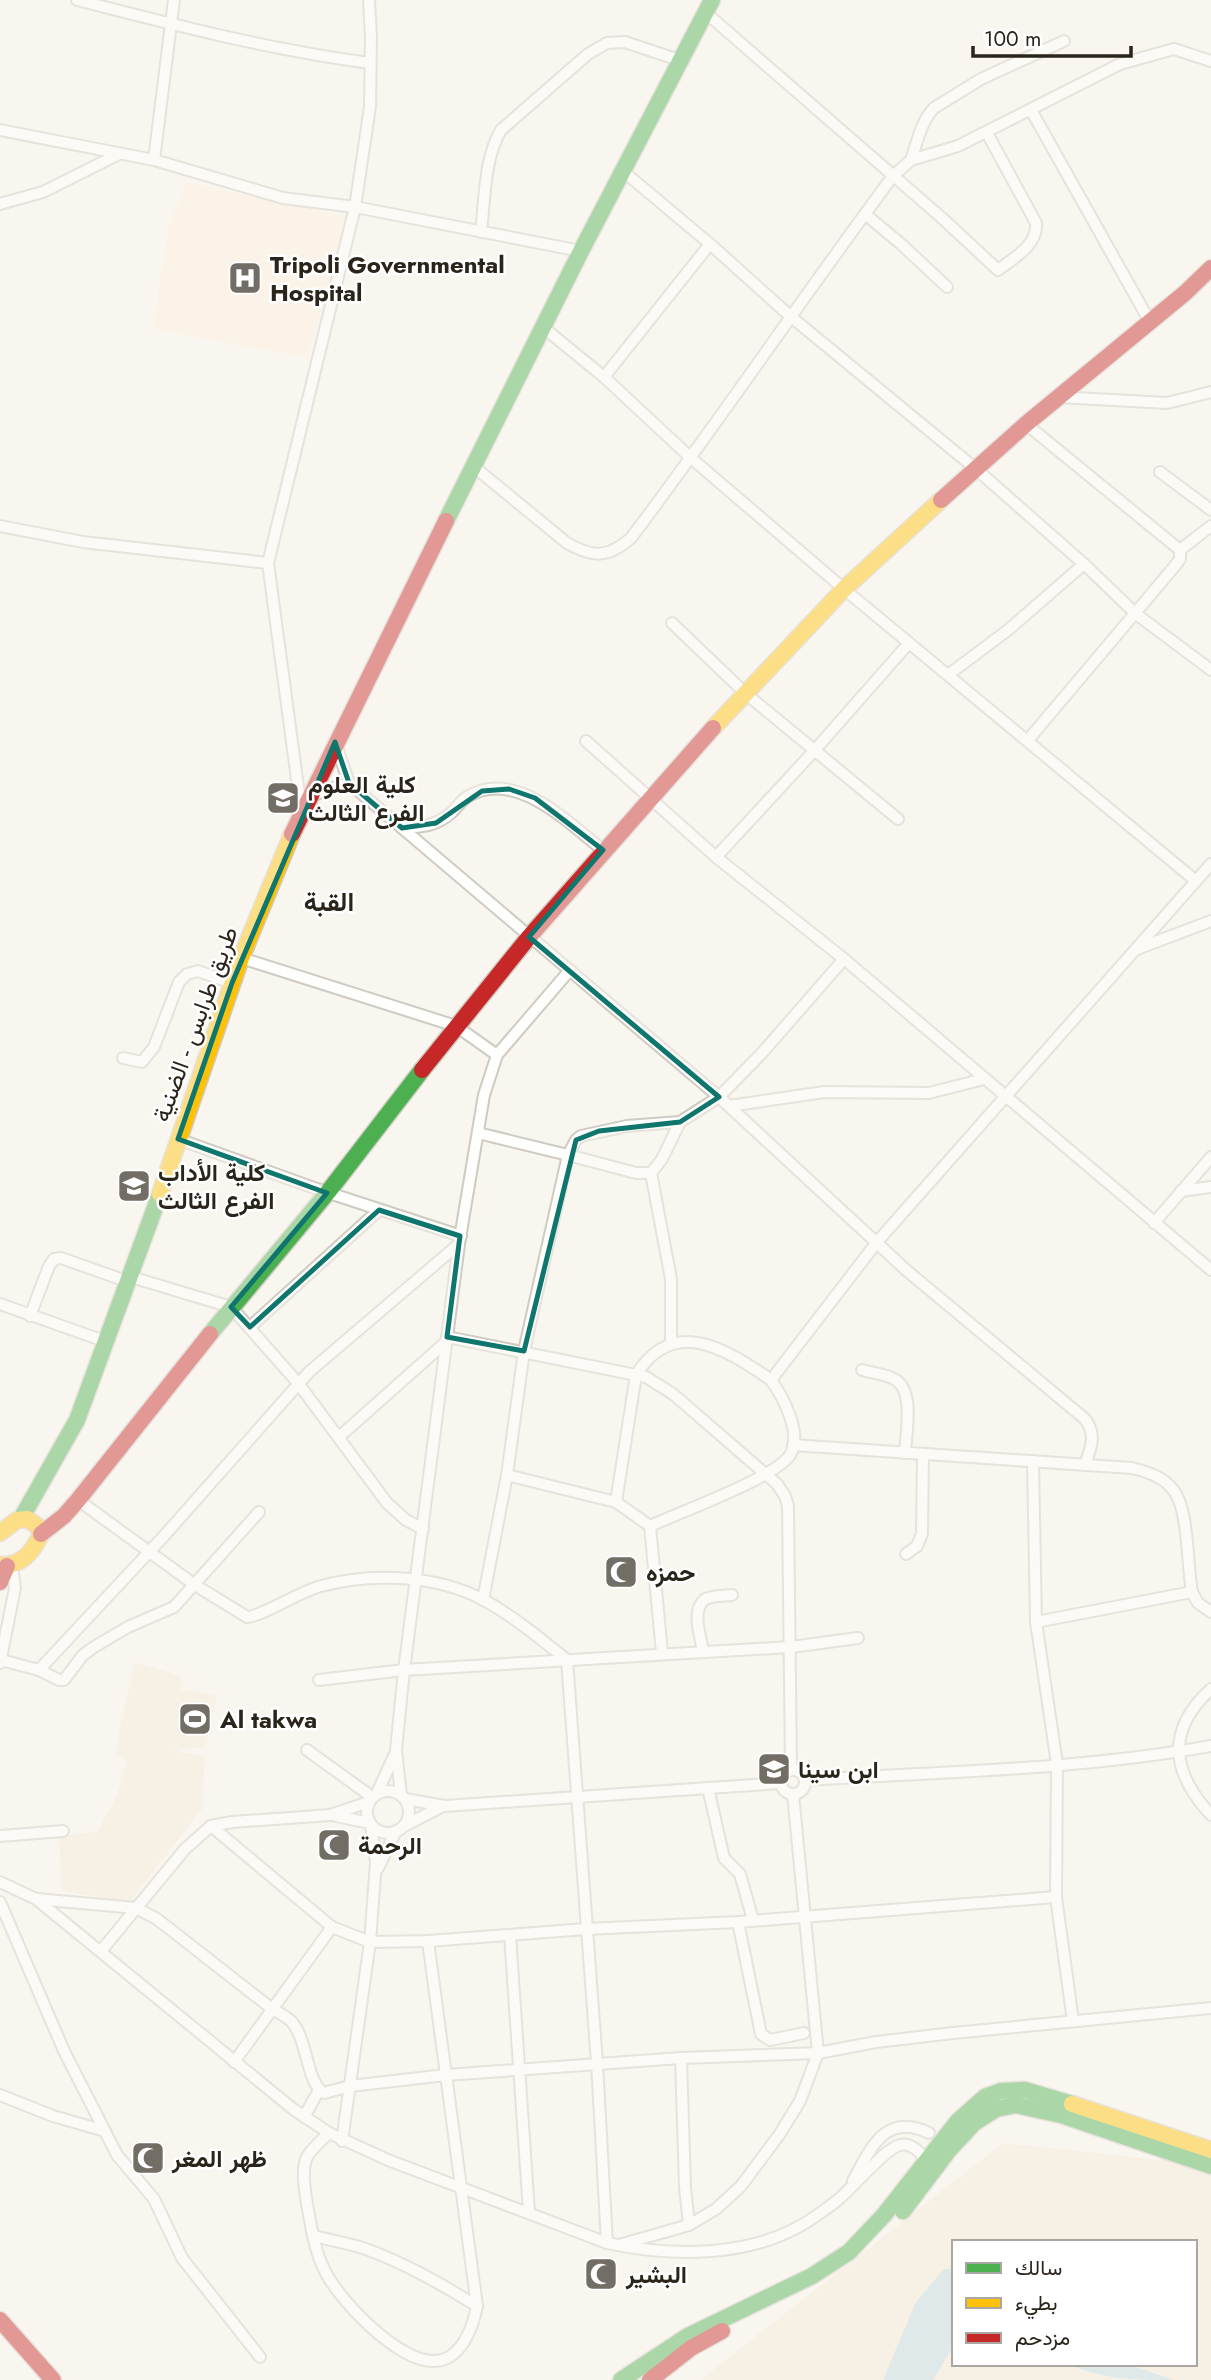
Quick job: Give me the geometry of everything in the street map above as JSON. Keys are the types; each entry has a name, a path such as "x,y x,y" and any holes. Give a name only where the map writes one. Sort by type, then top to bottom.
{"main road":[{"name":"طريق طرابس - الضنية","path":"22,1517 77,1420 130,1280 241,958 302,812 581,251 678,60 709,6"},
{"path":"0,1582 6,1565 28,1554 41,1534 64,1516 78,1500 231,1307 328,1192 456,1026 529,937 603,850 745,693 844,589 1026,424 1211,268"},
{"path":"0,1534 22,1517 37,1525 41,1534"},
{"path":"621,2380 686,2336 807,2280 834,2264 858,2244 885,2215 966,2112 985,2097 1000,2091 1017,2089 1066,2102 1211,2150"},
{"path":"650,2380 691,2348 741,2320 830,2280 865,2252 892,2225 947,2148 984,2115 996,2109 1016,2105 1061,2115 1211,2166"},
{"path":"0,2320 53,2380"},
{"path":"0,2334 40,2380"},
{"path":"628,2380 639,2366"}],"street":[{"path":"77,0 172,24 370,63"},
{"path":"154,160 174,0"},
{"path":"302,812 268,563 355,207 370,107 369,0"},
{"path":"709,6 998,270 1029,245 1037,233 1036,223 987,133"},
{"path":"911,160 923,124 934,108 981,79 1065,41"},
{"path":"481,232 491,155 501,130 587,54 607,43 625,42 678,60"},
{"path":"473,466 567,543 583,552 599,554 619,549 631,538 691,458 864,214 893,176 911,160 958,146 1079,83 1150,54 1174,49 1211,61"},
{"path":"1031,110 1150,322"},
{"path":"0,130 154,160 258,192 301,201 355,207 581,251"},
{"path":"0,204 43,192 119,154"},
{"path":"623,172 710,244 790,316 976,469 1084,564 1136,614 1211,670"},
{"path":"864,214 947,287"},
{"path":"604,377 710,244"},
{"path":"544,328 604,377 691,458 844,589 1196,881"},
{"path":"1058,397 1167,402 1211,393"},
{"path":"1026,424 1180,550"},
{"path":"1160,472 1211,510"},
{"path":"0,526 83,541 268,563"},
{"path":"1180,550 1211,526"},
{"path":"1028,740 1174,567 1180,559 1180,550"},
{"path":"948,675 1008,630 1084,564"},
{"path":"672,623 745,693 898,819"},
{"path":"716,858 909,643"},
{"path":"586,741 716,858 844,959 1211,1270"},
{"path":"335,742 349,783 719,1097 961,1318 1085,1419 1092,1428 1093,1440 1085,1465"},
{"path":"310,796 349,783"},
{"path":"402,828 424,827 436,823 467,797 482,791 509,789 535,798 603,850"},
{"path":"771,1380 877,1242 1211,864"},
{"path":"1132,952 1211,921"},
{"path":"241,958 456,1026 497,1055"},
{"path":"483,1600 507,1475 524,1351 568,1155 576,1140 588,1133 627,1126 680,1122 719,1097 762,1053 844,959"},
{"path":"376,1874 408,1814 396,1750 404,1670 460,1240 484,1095 497,1055 570,970"},
{"path":"123,1058 142,1062 153,1047 179,982 187,974 198,971 232,983"},
{"path":"729,1106 824,1092 929,1093 985,1079"},
{"path":"671,1343 671,1279 651,1173 662,1159 680,1122"},
{"path":"478,1133 636,1172 651,1173"},
{"path":"178,1139 460,1240"},
{"path":"1154,1223 1211,1157"},
{"path":"1181,1191 1211,1187"},
{"path":"250,1327 379,1210"},
{"path":"39,1670 149,1552 298,1383 460,1240"},
{"path":"30,1315 51,1261 58,1258 231,1307 298,1383 387,1503 406,1520 423,1529"},
{"path":"0,1304 107,1342"},
{"path":"447,1339 524,1351 657,1382 777,1485 788,1506 791,1770"},
{"path":"339,1437 447,1339"},
{"path":"616,1502 636,1375 645,1360 659,1348 671,1343 704,1343 740,1360 771,1380 782,1395 791,1419 793,1445 790,1455 765,1476 650,1526"},
{"path":"862,1370 902,1384 907,1396 905,1453"},
{"path":"793,1445 1132,1468 1156,1475 1175,1492 1182,1507 1192,1592 1198,1602 1211,1612"},
{"path":"906,1553 917,1545 922,1534 923,1454"},
{"path":"1033,1461 1036,1622 1057,1764 1056,1897 1073,2021"},
{"path":"507,1475 616,1502 650,1526 662,1653"},
{"path":"78,1500 195,1585 230,1608 250,1617 294,1595 320,1586 361,1580 416,1578 438,1583 483,1600 567,1660 611,2244"},
{"path":"6,1565 15,1588 0,1661 39,1670 64,1680 83,1655 94,1647 128,1627 174,1606 259,1512"},
{"path":"1036,1622 1192,1592"},
{"path":"704,1651 698,1629 698,1609 704,1600 714,1596 732,1595"},
{"path":"319,1680 404,1670 791,1647 858,1639"},
{"path":"1211,1689 1187,1718 1177,1752 1188,1782 1211,1815"},
{"path":"805,1780 1057,1764 1211,1746"},
{"path":"307,1750 373,1797"},
{"path":"342,2141 370,1942 376,1874 376,1850 367,1813 396,1750"},
{"path":"791,1770 802,1774 805,1780 800,1791 793,1794 785,1791 781,1783 785,1773 791,1770"},
{"path":"102,1951 185,1849 211,1826 330,1815 390,1791 403,1797 445,1805 781,1783"},
{"path":"708,1788 724,1858 740,1874 753,1920"},
{"path":"611,2244 689,2225 705,2217 727,2200 767,2151 800,2101 818,2053 793,1794"},
{"path":"330,1815 371,1824 379,1831 387,1833 445,1805"},
{"path":"211,1826 332,1927 370,1942 429,1941 586,1929 738,1922 1056,1897"},
{"path":"0,1836 64,1831"},
{"path":"0,1882 36,1899 234,2062 304,2117 342,2141 611,2244 653,2251 697,2251 764,2241 782,2235 809,2220 849,2190 891,2148 899,2145 910,2146 919,2151 926,2160"},
{"path":"36,1899 136,1908 157,1919 290,2020 306,2051 314,2084 319,2090 330,2093 350,2086 597,2063 818,2053 889,2040 1211,2008"},
{"path":"0,1902 64,2051 117,2155 154,2199 182,2258 260,2357"},
{"path":"738,1922 761,2034 770,2040 804,2034"},
{"path":"234,2062 332,1927"},
{"path":"510,1935 529,2212"},
{"path":"329,2133 306,2158 304,2169 306,2195 322,2266 340,2295 400,2349 435,2361 445,2358 456,2351 472,2328 477,2306 459,2186 429,1941"},
{"path":"681,2058 685,2187 689,2225"},
{"path":"304,2117 319,2090"},
{"path":"0,2095 53,2116 105,2131"},
{"path":"849,2190 862,2164 889,2130 902,2125 915,2126 929,2133"},
{"path":"314,2236 362,2248 393,2260 477,2306"}],"highlighted area":[{"path":"335,742 349,783 402,828 436,823 482,791 509,789 535,798 603,850 529,937 719,1097 680,1122 599,1131 576,1140 524,1351 447,1337 460,1236 379,1210 250,1327 231,1307 327,1193 178,1139 232,983"}],"shaded area":[{"name":"Tripoli Governmental Hospital","path":"186,182 346,216 308,358 153,329 168,228"},
{"path":"135,1662 180,1676 181,1691 185,1692 185,1689 217,1696 205,1747 174,1750 205,1757 202,1809 130,1902 62,1891 59,1836 98,1831 117,1795 127,1761 115,1755 119,1739 117,1738"},
{"path":"1003,2143 1211,2165 1211,2380 700,2380"}],"water":[{"path":"952,2268 952,2348 933,2380 883,2380 916,2302 943,2270"},
{"path":"1074,2366 1133,2366 1174,2380 1120,2378"}],"traffic: fast":[{"path":"446,521 581,251 712,0"},
{"path":"210,1334 328,1192 422,1070"},
{"path":"22,1517 77,1420 160,1194"},
{"path":"621,2380 688,2336 812,2276 849,2252 884,2215 958,2121 985,2097 1001,2091 1025,2090 1072,2104"},
{"path":"903,2211 949,2150 974,2123 996,2109 1016,2105 1061,2115 1211,2166"}],"traffic: slow":[{"path":"713,728 844,589 941,500"},
{"path":"160,1194 241,958 292,834"},
{"path":"0,1533 17,1520 28,1519 37,1526 41,1534 34,1547 20,1561 0,1565"},
{"path":"1072,2104 1211,2150"}],"traffic: jam":[{"path":"941,500 1026,424 1185,293 1211,268"},
{"path":"292,834 446,521"},
{"path":"422,1070 529,937 713,728"},
{"path":"41,1534 64,1516 78,1500 210,1334"},
{"path":"0,1582 7,1566"},
{"path":"0,2320 53,2380"},
{"path":"650,2380 691,2348 722,2331"}],"place":[{"name":"Tripoli Governmental Hospital","path":"245,278"},
{"name":"كلية العلوم الفرع الثالث","path":"283,798"},
{"name":"كلية الأداب الفرع الثالث","path":"134,1186"},
{"name":"حمزه","path":"621,1572"},
{"name":"Al takwa","path":"195,1719"},
{"name":"ابن سينا","path":"774,1769"},
{"name":"الرحمة","path":"334,1845"},
{"name":"ظهر المغر","path":"148,2158"},
{"name":"البشير","path":"601,2274"}],"district":[{"name":"القبة","path":"329,902"}]}
